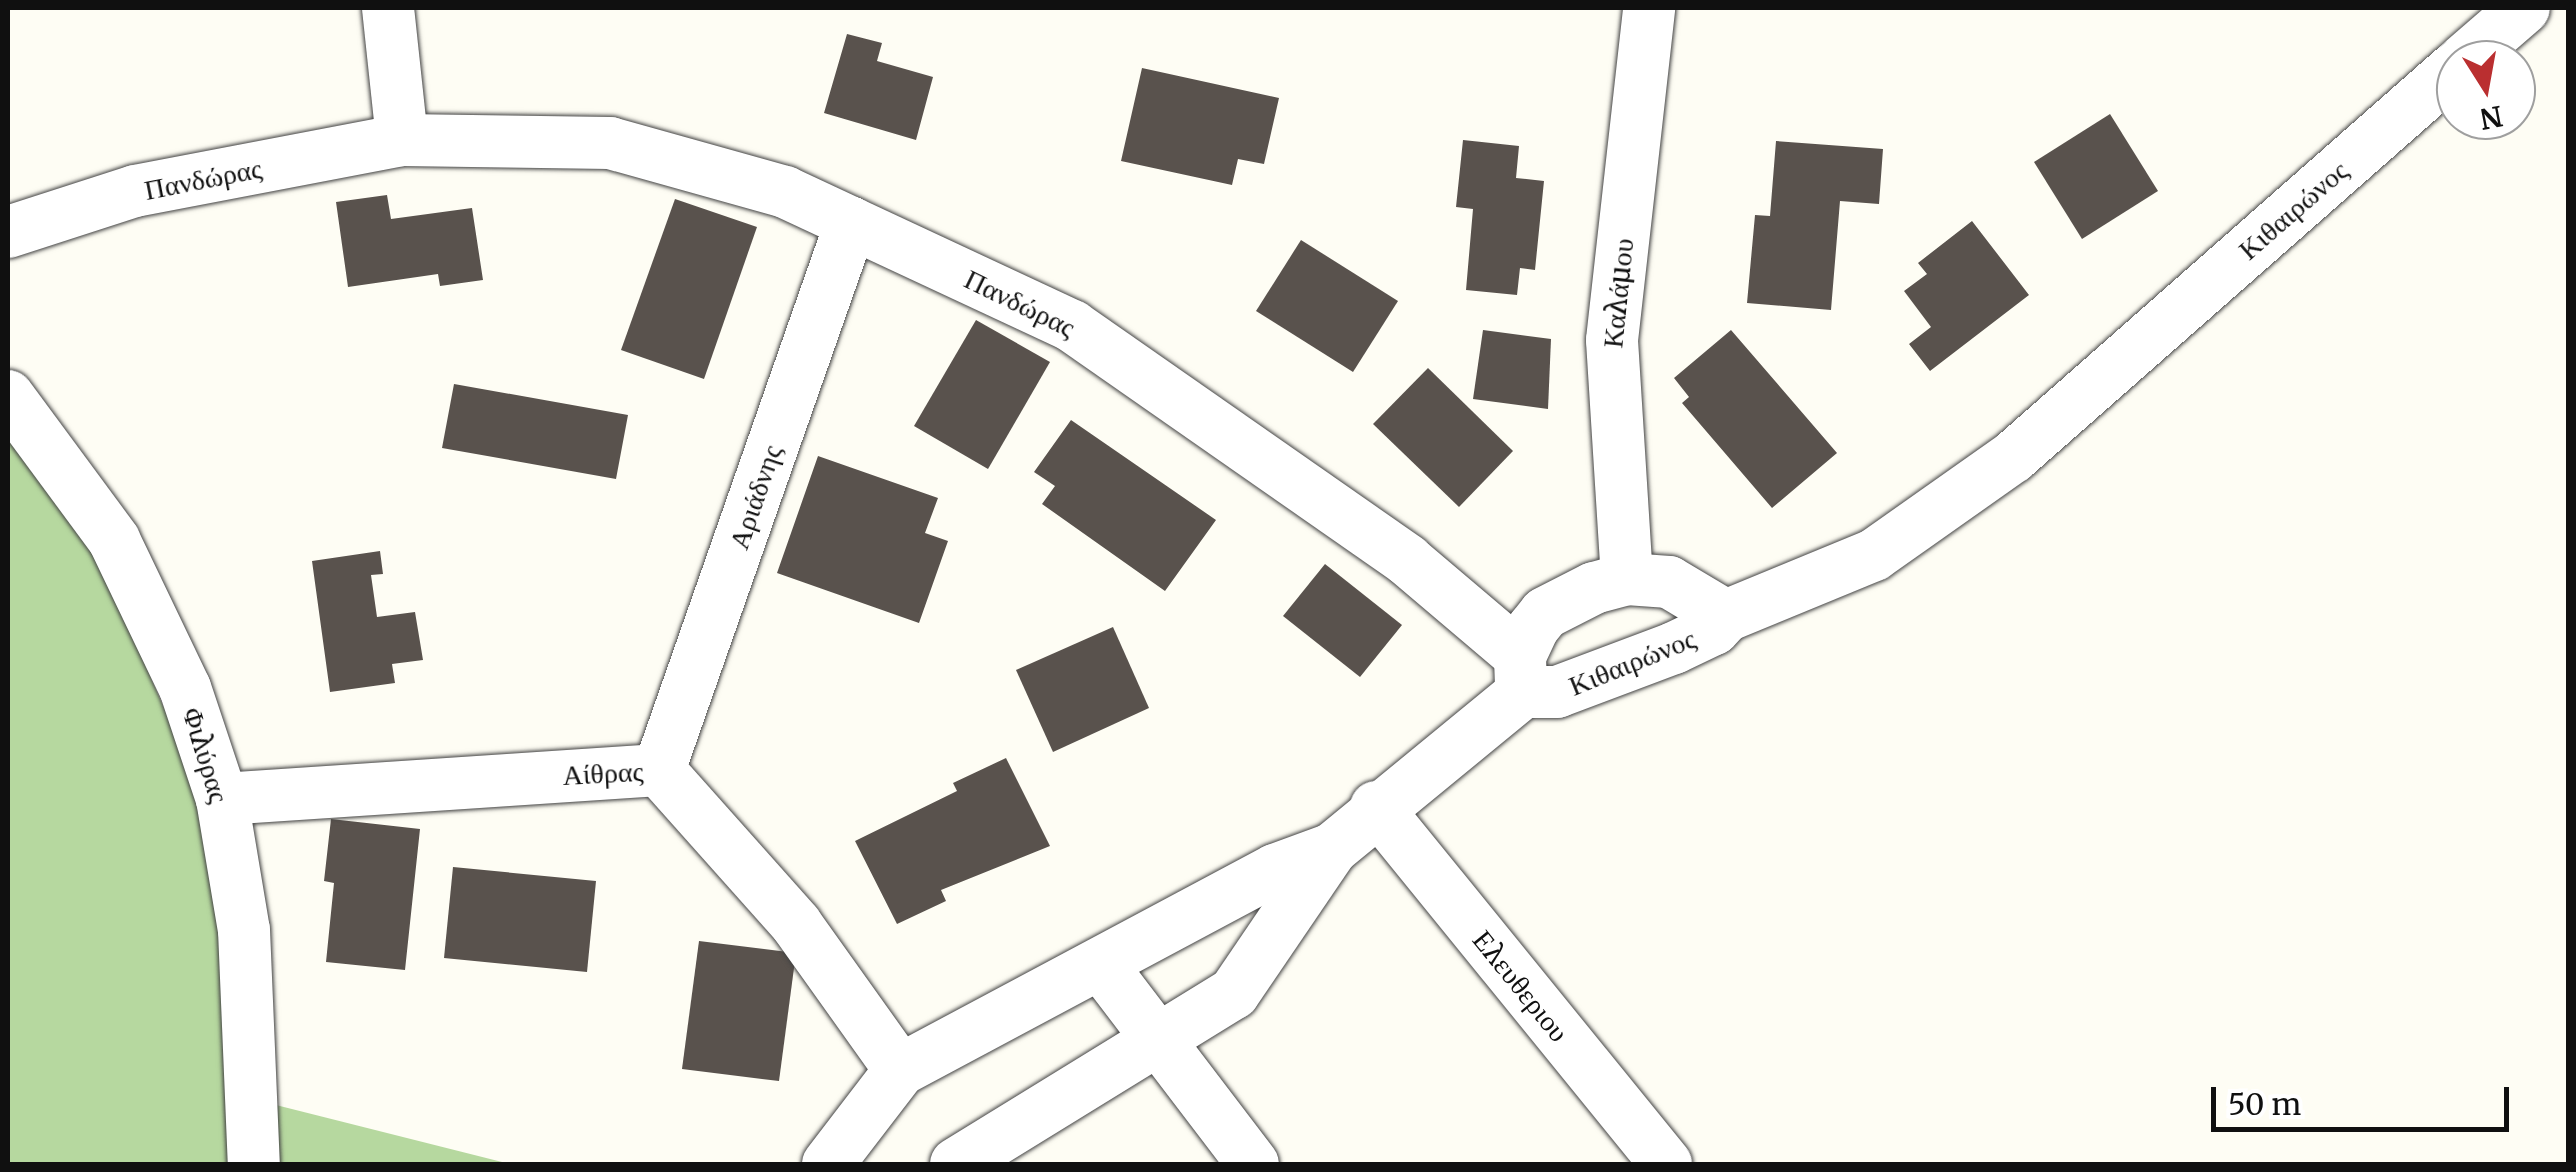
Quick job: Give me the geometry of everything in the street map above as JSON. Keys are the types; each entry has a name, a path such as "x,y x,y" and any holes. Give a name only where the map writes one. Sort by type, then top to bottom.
{"street":[{"path":"388,8 402,140"},
{"name":"Καλάμου","path":"1627,579 1610,384 1649,8"},
{"path":"2487,40 2524,8"},
{"name":"Κιθαιρώνος","path":"1522,674 1576,686 1714,629 1726,616 1874,555 2013,457 2436,85"},
{"name":"Πανδώρας","path":"8,232 135,192 402,140 610,143 785,192 1072,326 1391,549 1522,674"},
{"name":"Αριάδνης","path":"659,770 850,223"},
{"name":"Φιλύρας","path":"8,396 114,540 185,688 222,798 244,930 254,1164"},
{"path":"956,1164 1234,993 1332,849 1522,674 1545,612 1627,579 1669,582 1726,616"},
{"name":"Αίθρας","path":"222,798 659,770 796,924 900,1070"},
{"name":"Ελευθεριου","path":"1376,807 1666,1164"},
{"path":"848,1158 900,1070 1102,966 1274,870 1332,849"},
{"path":"1102,966 1253,1164"}],"green space":[{"path":"8,431 101,563 193,775 222,923 233,1164 8,1164"},
{"path":"268,1103 510,1164 276,1164"}],"building":[{"path":"847,34 882,43 877,61 933,77 916,140 824,113"},
{"path":"1142,68 1279,98 1264,164 1238,159 1232,185 1121,161"},
{"path":"2110,114 2158,191 2082,239 2034,162"},
{"path":"1463,140 1519,146 1516,178 1544,181 1535,270 1520,268 1517,295 1466,290 1473,209 1456,207"},
{"path":"1776,141 1883,149 1879,204 1840,201 1831,310 1747,303 1755,215 1770,216"},
{"path":"387,195 391,219 472,208 483,280 440,286 438,274 348,287 336,202"},
{"path":"675,199 757,227 704,379 621,350"},
{"path":"1972,221 2029,295 1930,371 1909,344 1931,327 1904,291 1927,274 1918,263"},
{"path":"1301,240 1398,301 1353,372 1256,311"},
{"path":"976,320 1050,362 988,469 914,426"},
{"path":"1483,330 1551,339 1548,409 1473,399"},
{"path":"1731,330 1837,453 1772,508 1682,403 1689,397 1674,378"},
{"path":"1428,368 1513,451 1459,507 1373,424"},
{"path":"454,384 628,415 616,479 442,448"},
{"path":"1071,420 1216,520 1165,591 1042,504 1055,486 1034,472"},
{"path":"818,456 938,498 925,533 948,541 919,623 777,573"},
{"path":"380,551 383,574 371,575 377,617 415,612 423,660 392,664 395,683 330,692 312,561"},
{"path":"1325,564 1402,625 1360,677 1283,616"},
{"path":"1113,627 1149,708 1053,752 1016,670"},
{"path":"1006,758 1050,846 941,890 946,901 897,924 855,841 957,791 953,783"},
{"path":"331,819 420,829 405,970 326,962 334,883 324,881"},
{"path":"453,867 596,881 587,972 444,958"},
{"path":"699,941 796,953 779,1081 682,1069"}]}
